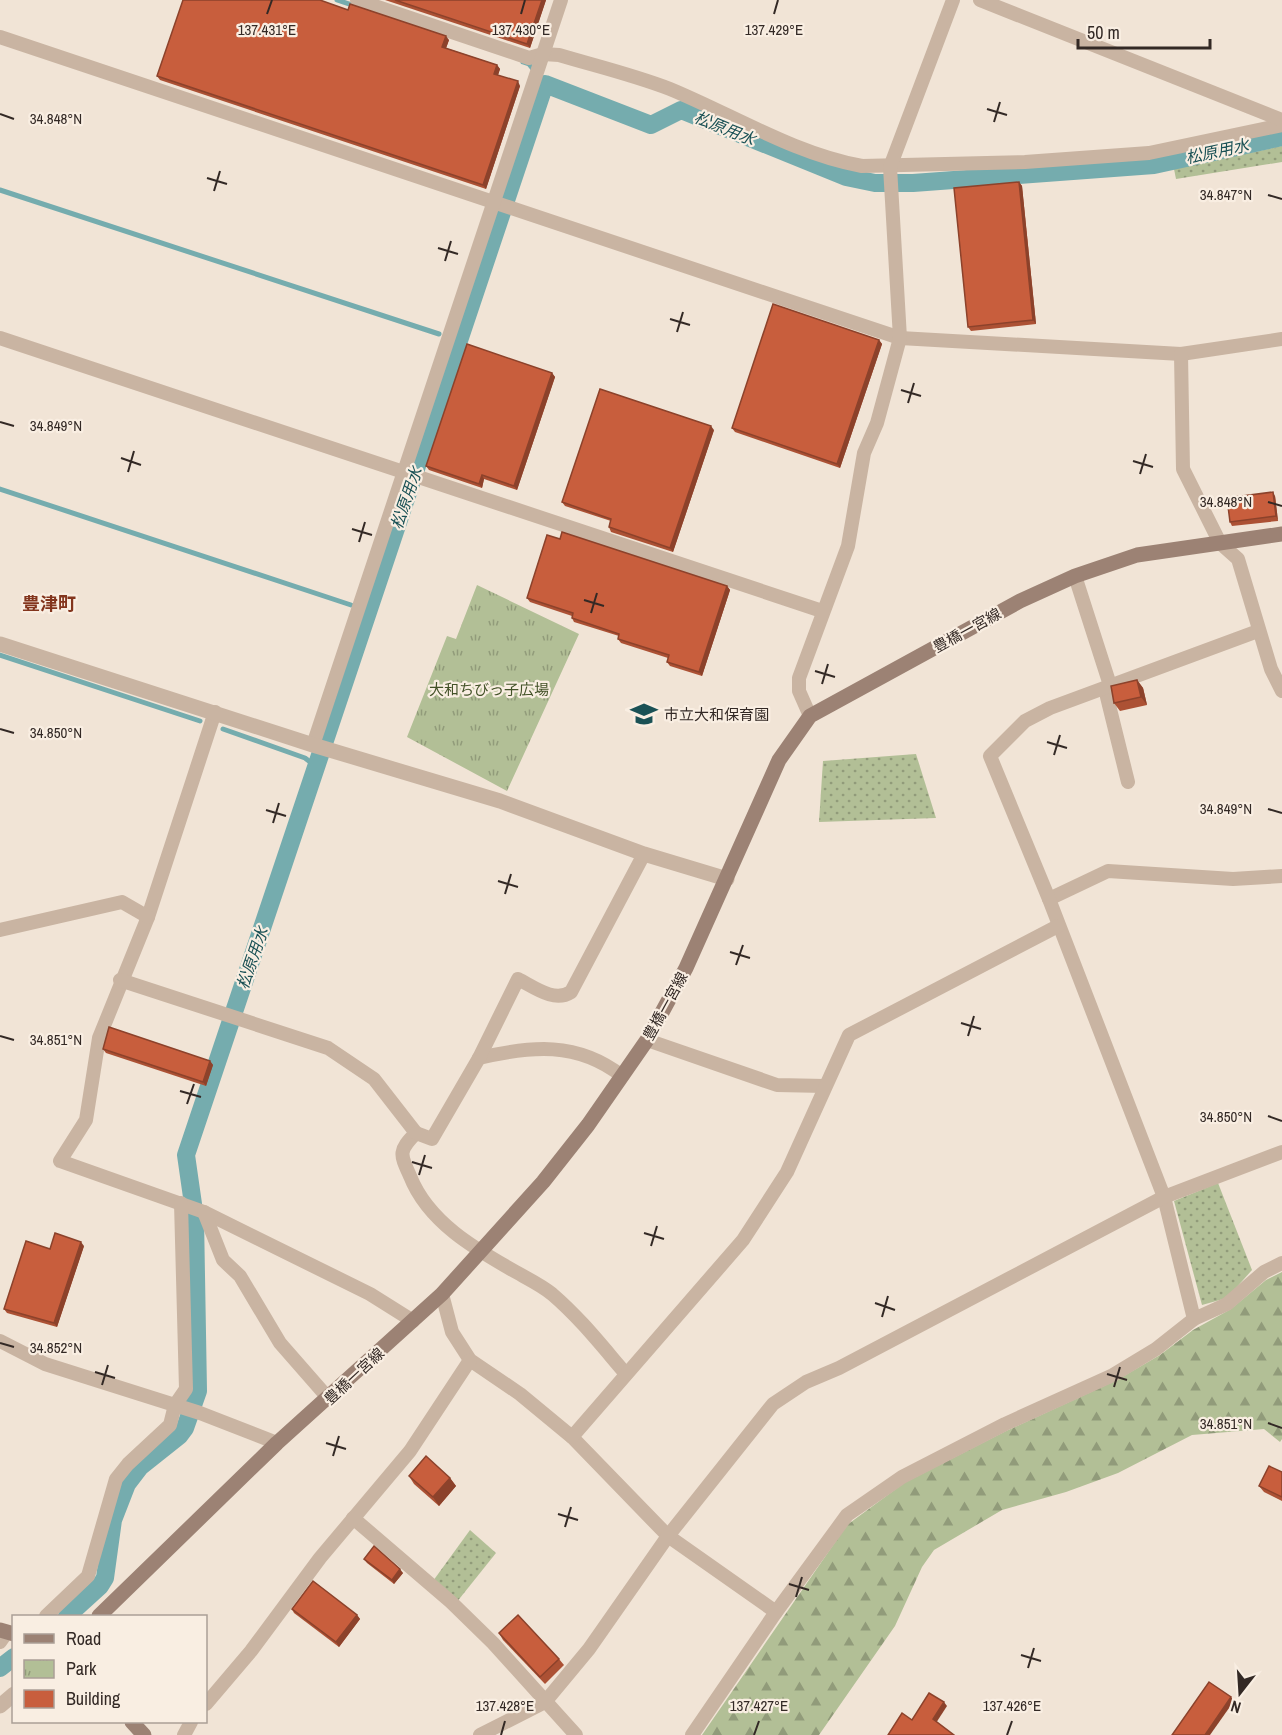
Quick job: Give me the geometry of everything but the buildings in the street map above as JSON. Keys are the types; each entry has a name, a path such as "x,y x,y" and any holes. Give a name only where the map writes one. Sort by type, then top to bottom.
{"main road":[{"name":"豊橋一宮線","path":"101,1615 277,1443 329,1399 442,1294 543,1182 647,1040 686,968 728,879 779,760 810,716 1020,601 1075,576 1137,555 1282,534"},
{"path":"133,1723 144,1735"}],"street":[{"path":"357,0 529,58 543,54 559,55 668,88 839,162 890,167 1025,162 1149,153 1282,125"},
{"path":"313,745 561,0"},
{"path":"810,716 799,691 800,678 822,611 848,546 864,453 877,423 900,338 890,167 952,0"},
{"path":"980,0 1282,120"},
{"path":"0,37 900,338 1181,354 1282,339"},
{"path":"0,339 822,611"},
{"path":"1181,354 1183,469 1220,543 1238,559 1258,631 1271,669 1282,691"},
{"path":"1075,576 1110,685 1107,697 1128,782"},
{"path":"1194,1319 1164,1197 1049,899 990,756 1025,720 1080,694 1258,631"},
{"path":"0,644 313,745 500,801 644,854 728,879"},
{"path":"215,712 148,917 120,980 99,1038 86,1120 60,1161 203,1212 370,1294 413,1321"},
{"path":"120,980 328,1048 374,1079 416,1133 432,1139 479,1058 518,979 555,997 564,997 571,992 644,854"},
{"path":"1049,899 1108,871 1222,878 1282,876"},
{"path":"0,930 122,902 148,917"},
{"path":"572,1437 743,1240 787,1172 849,1035 1058,926"},
{"path":"647,1040 777,1085 825,1086"},
{"path":"479,1058 520,1048 550,1048 579,1053 607,1064 622,1076"},
{"path":"416,1133 404,1145 401,1155 416,1191 438,1219 479,1251 549,1292 593,1331 626,1374"},
{"path":"480,1735 545,1702 589,1649 668,1536 773,1404 806,1382 850,1363 1164,1197 1282,1152"},
{"path":"48,1615 88,1576 116,1479 128,1464 170,1425 186,1389 188,1380 182,1203"},
{"path":"203,1212 223,1260 240,1276 279,1343 329,1399"},
{"path":"692,1735 776,1612 847,1515 902,1477 1005,1424 1113,1375 1156,1349 1194,1319 1227,1304 1264,1272 1282,1263"},
{"path":"442,1294 452,1332 470,1360 520,1394 572,1437 668,1536 776,1612"},
{"path":"0,1341 45,1364 200,1413 277,1443"},
{"path":"207,1703 251,1651 353,1518 410,1451 470,1360"},
{"path":"353,1518 451,1602 493,1643 576,1735"},
{"path":"0,1706 12,1696"}],"green space":[{"path":"1282,146 1282,162 1176,179 1174,169"},
{"name":"大和ちびっ子広場","path":"477,585 579,634 507,791 407,737 447,636 456,639"},
{"path":"916,754 936,818 819,822 823,761"},
{"path":"1218,1183 1252,1270 1227,1298 1202,1305 1174,1201"},
{"path":"1282,1272 1282,1439 1280,1442 1264,1429 1192,1435 1118,1473 1066,1492 1002,1510 934,1550 922,1567 895,1626 819,1735 702,1735 847,1525 904,1483 1006,1431 1117,1380 1160,1355 1193,1330 1231,1309 1266,1280"},
{"path":"470,1530 496,1553 456,1603 433,1581"}],"waterway":[{"name":"松原用水","path":"337,0 355,6"},
{"path":"523,62 529,64 545,84"},
{"name":"松原用水","path":"68,1615 100,1586 105,1578 113,1520 127,1484 140,1467 179,1436 185,1428 198,1391 195,1218 186,1155 545,84 651,125 681,110 846,177 875,183 913,183 1154,165 1282,137"},
{"path":"0,190 439,334"},
{"path":"0,489 351,605"},
{"path":"0,655 200,721"},
{"path":"223,729 305,758 318,768"},
{"name":"松原用水","path":"0,1668 12,1659"}],"place":[{"name":"市立大和保育園","path":"644,714"}],"district":[{"name":"豊津町","path":"49,603"}]}
